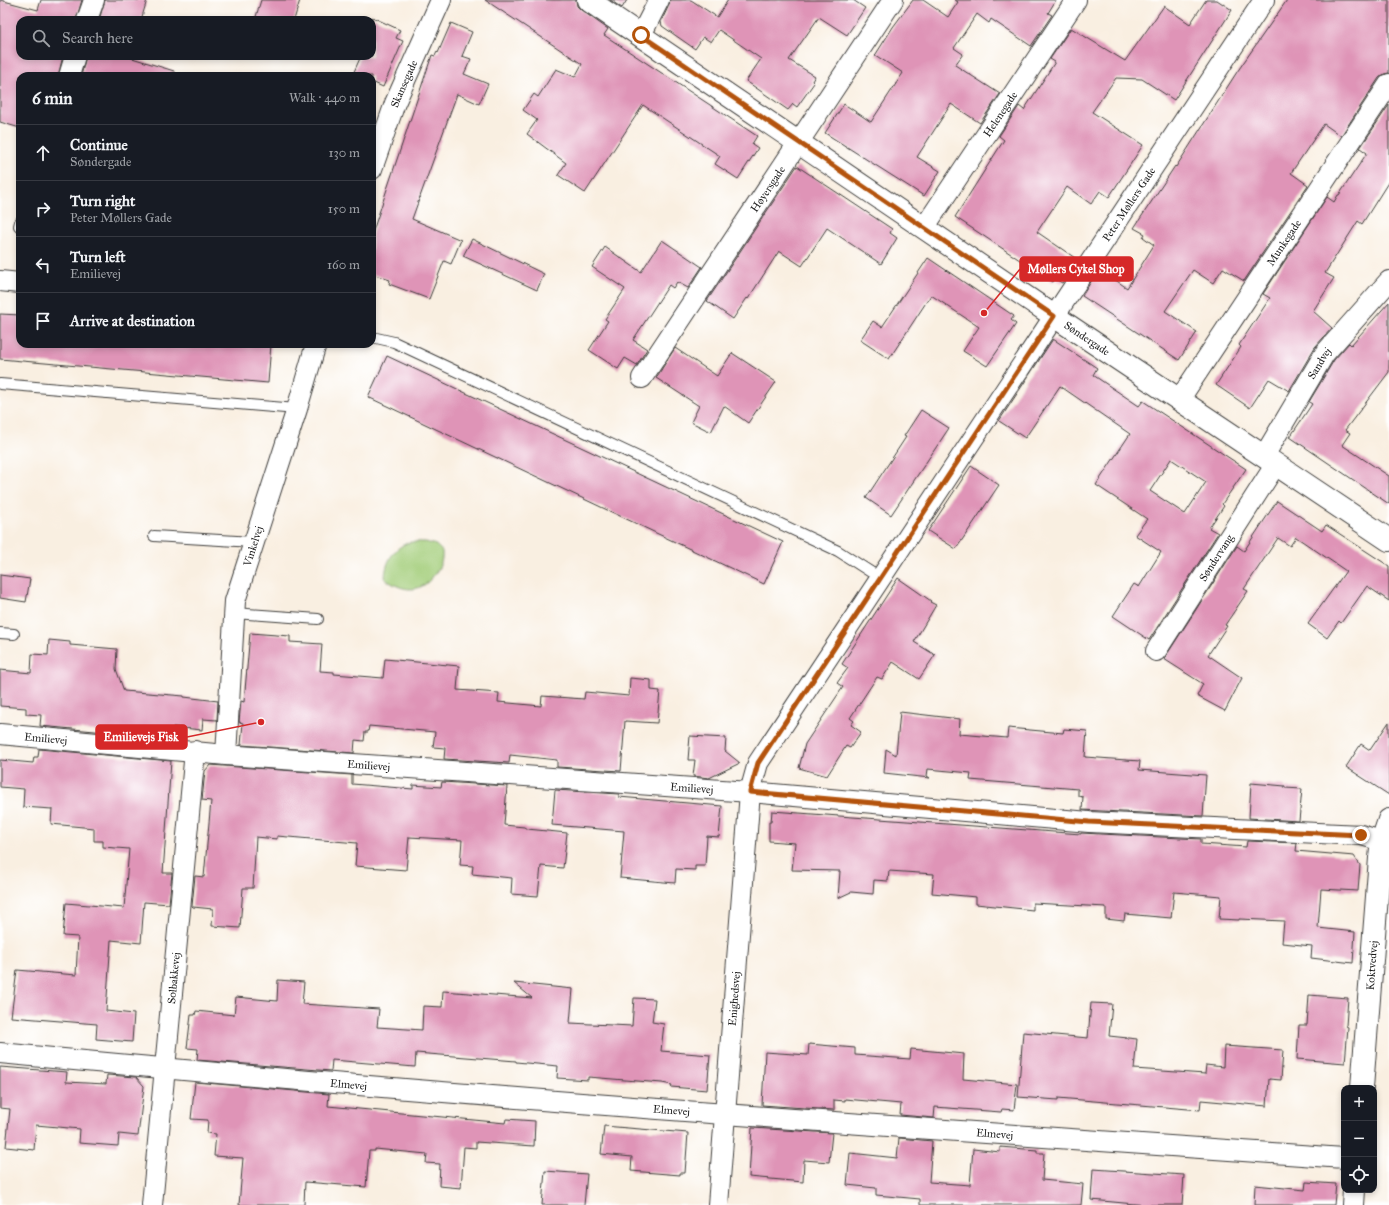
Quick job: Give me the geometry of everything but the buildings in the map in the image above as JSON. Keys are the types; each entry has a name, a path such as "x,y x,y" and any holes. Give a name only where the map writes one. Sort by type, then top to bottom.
{"street":[{"path":"88,16 94,0"},
{"name":"Skansegade","path":"376,158 395,103 441,0"},
{"name":"Søndergade","path":"588,0 1054,316 1389,540"},
{"path":"641,35 659,0"},
{"name":"Høyersgade","path":"642,378 893,0"},
{"name":"Helenegade","path":"924,228 1076,0"},
{"name":"Peter Møllers Gade","path":"750,792 758,763 1264,0"},
{"path":"70,72 75,60"},
{"name":"Munkegade","path":"1179,400 1389,84"},
{"path":"0,281 16,283"},
{"name":"Sandvej","path":"1270,460 1325,353 1389,281"},
{"name":"Vinkelvej","path":"226,755 235,601 297,409 315,348"},
{"name":"Søndervang","path":"1156,651 1270,460"},
{"name":"Emilievej","path":"0,734 226,755 750,792 1089,822 1361,835 1385,845"},
{"name":"Solbakkevej","path":"152,1205 195,751"},
{"name":"Enighedsvej","path":"718,1205 750,792"},
{"name":"Koktvedvej","path":"1362,1085 1385,845"},
{"name":"Elmevej","path":"0,1053 164,1069 725,1115 1341,1158"},
{"path":"1353,1205 1354,1193"}],"lane":[{"path":"376,338 394,342 838,551 880,578"},
{"path":"0,384 297,409"},
{"path":"154,536 253,542"},
{"path":"234,613 318,619"},
{"path":"0,633 14,634"}],"green space":[{"path":"409,542 426,542 436,545 442,551 442,558 439,567 429,581 423,586 411,589 398,586 385,579 386,568 390,558 397,549"}],"place":[{"name":"Møllers Cykel Shop","path":"984,313"},
{"name":"Emilievejs Fisk","path":"261,722"}],"route":[{"path":"641,35 1054,316 758,763 750,792 1089,822 1361,835"}]}
